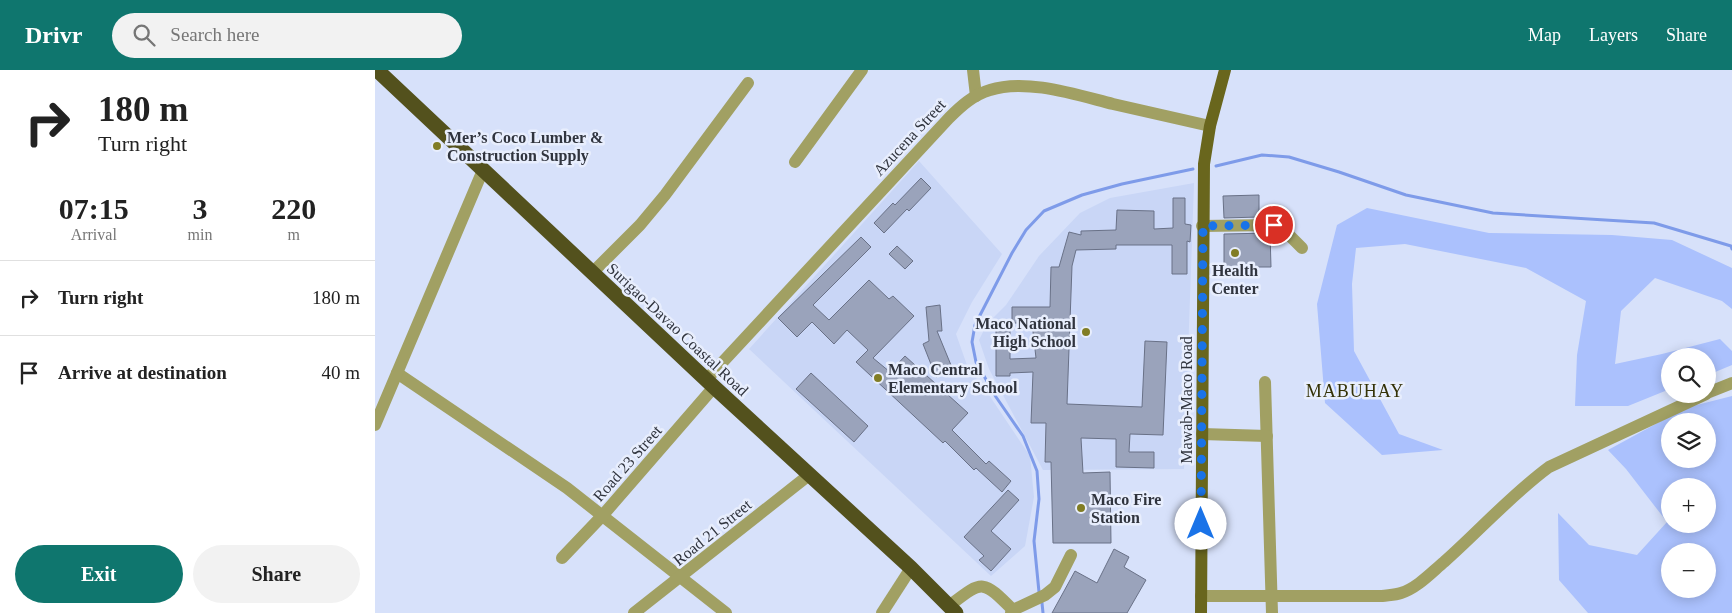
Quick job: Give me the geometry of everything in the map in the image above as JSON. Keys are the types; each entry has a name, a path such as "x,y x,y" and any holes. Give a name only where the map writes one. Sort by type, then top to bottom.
{"highway":[{"name":"Surigao-Davao Coastal Road","path":"377,70 710,384 911,568 953,609"}],"main road":[{"name":"Mawab-Maco Road","path":"1201,613 1204,164 1210,126 1225,70"}],"street":[{"path":"795,162 862,70"},
{"path":"972,70 976,96"},
{"path":"593,272 641,224 665,195 748,82"},
{"name":"Azucena Street","path":"710,384 949,118 962,105 976,96 991,89 1012,86 1031,87 1063,92 1210,126"},
{"path":"375,425 483,170"},
{"path":"1203,226 1274,225 1283,229 1302,248"},
{"path":"397,374 567,488 726,613"},
{"path":"1265,382 1272,613"},
{"path":"1716,390 1732,383"},
{"name":"Road 23 Street","path":"563,558 603,515 710,384"},
{"path":"1201,596 1382,596 1401,593 1416,585 1439,566 1472,537 1526,484 1549,467 1688,403"},
{"path":"1202,434 1267,436"},
{"name":"Road 21 Street","path":"634,613 809,475"},
{"path":"953,609 973,588 979,586 993,591 1012,611 1045,595 1055,587 1071,555"},
{"path":"882,613 911,568"}],"shaded area":[{"name":"Maco Central Elementary School","path":"919,161 1002,254 972,302 956,334 968,368 985,389 1030,456 1034,497 1025,546 991,576 749,349"},
{"name":"Maco National High School","path":"1194,183 1184,469 1043,470 989,369 979,340 987,324 1006,305 1039,256 1080,213 1110,198"},
{"path":"1367,208 1489,233 1612,235 1672,240 1732,268 1732,309 1722,301 1655,278 1621,311 1615,364 1661,354 1661,393 1628,406 1575,406 1577,355 1586,301 1526,268 1405,244 1356,248 1352,284 1354,351 1399,434 1443,450 1382,455 1325,403 1317,304 1337,225"},
{"path":"1720,339 1732,351 1732,365 1716,372 1716,348 1685,348"},
{"path":"1732,396 1732,613 1588,613 1559,580 1558,513 1589,545 1637,555 1661,529 1661,533 1716,533 1716,478 1661,478 1661,514 1626,469 1608,450 1661,421 1661,468 1716,468 1716,413 1676,413 1685,408 1705,403 1716,403 1716,400"}],"building":[{"path":"921,178 931,188 884,233 874,223 893,203 895,205"},
{"path":"1259,195 1259,217 1224,218 1223,196"},
{"path":"1173,198 1185,198 1185,224 1191,225 1190,242 1187,241 1187,274 1172,274 1172,245 1116,245 1116,249 1076,250 1072,266 1067,404 1142,407 1145,341 1167,342 1163,435 1130,434 1129,452 1154,452 1154,468 1116,467 1116,439 1081,438 1083,473 1110,472 1111,543 1053,543 1051,462 1045,462 1046,423 1031,423 1033,372 1010,373 1010,376 996,376 996,324 1010,325 1010,359 1036,358 1032,323 1012,323 1012,307 1050,307 1051,267 1059,267 1069,232 1081,235 1081,231 1116,230 1117,210 1154,211 1154,229 1173,228"},
{"path":"1270,233 1271,267 1246,267 1247,276 1224,276 1224,234"},
{"path":"861,237 871,247 813,305 829,320 869,280 889,299 893,296 914,316 873,358 890,372 905,356 968,413 952,430 986,464 989,461 1011,481 1002,492 976,468 974,470 945,441 943,443 856,362 868,350 847,330 834,344 812,322 797,337 778,318"},
{"path":"897,246 913,261 905,269 889,254"},
{"path":"940,305 942,331 937,331 953,370 936,377 923,344 929,341 926,307"},
{"path":"811,373 868,426 854,442 796,389"},
{"path":"1008,490 1019,500 991,531 1011,549 991,571 979,560 984,556 964,537"},
{"path":"1114,549 1129,557 1124,567 1146,580 1127,613 1052,613 1075,571 1097,583"}],"waterway":[{"path":"1216,166 1262,155 1289,157 1406,195 1493,213 1654,223 1731,246 1732,249"},
{"path":"1039,592 1034,541 1039,499 1037,471 1023,436 996,397 976,362 972,342 975,325 1012,253 1026,230 1044,211 1082,195 1122,184 1193,169"},
{"path":"1042,603 1043,613"}],"place":[{"name":"Mer’s Coco Lumber & Construction Supply","path":"437,146"},
{"name":"Health Center","path":"1235,253"},
{"name":"Maco National High School","path":"1086,332"},
{"name":"Maco Central Elementary School","path":"878,378"},
{"name":"Maco Fire Station","path":"1081,508"}],"district":[{"name":"MABUHAY","path":"1355,391"}],"route":[{"path":"1201,524 1203,226 1274,225"}]}
